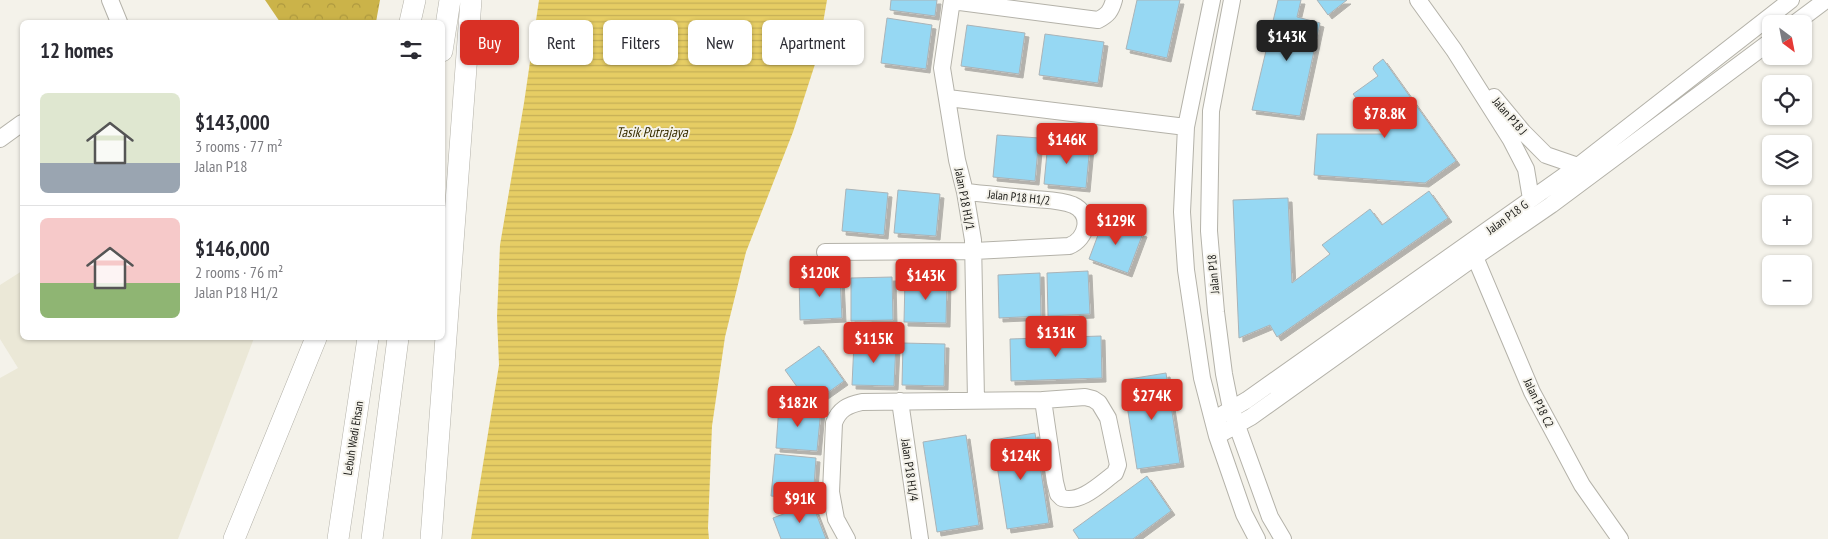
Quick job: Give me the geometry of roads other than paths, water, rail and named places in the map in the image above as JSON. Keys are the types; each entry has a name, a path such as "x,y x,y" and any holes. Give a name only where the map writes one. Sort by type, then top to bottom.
{"main road":[{"path":"411,20 417,0"},
{"path":"416,20 417,0"},
{"path":"445,32 450,0"},
{"path":"431,539 471,0"},
{"path":"234,539 315,340"},
{"name":"Lebuh Wadi Ehsan","path":"338,539 368,340"},
{"path":"372,539 398,340"}],"street":[{"path":"110,0 117,20"},
{"path":"952,0 1098,20 1107,16 1112,10 1114,0"},
{"name":"Jalan P18 H1/1","path":"952,0 942,68 974,250 976,400"},
{"name":"Jalan P18","path":"1212,0 1186,127 1182,212 1186,270 1202,378 1217,436 1244,514 1255,538"},
{"name":"Jalan P18","path":"1232,0 1211,111 1209,231 1216,312 1224,374 1236,426 1270,516 1283,539"},
{"name":"Jalan P18 J","path":"1418,0 1454,50 1511,140 1526,169 1531,199"},
{"name":"Jalan P18 G","path":"1213,420 1247,400 1578,166 1792,0"},
{"path":"1806,15 1826,0"},
{"name":"Jalan P18 G","path":"1217,436 1252,417 1475,257 1551,205 1762,48"},
{"name":"Jalan P18 J","path":"1454,50 1523,132 1546,155 1578,166"},
{"path":"948,98 1186,127"},
{"path":"0,139 20,124"},
{"name":"Jalan P18 H1/2","path":"824,252 974,250 1069,246 1076,243 1084,233 1085,219 1078,208 1064,203 965,192"},
{"name":"Jalan P18 C2","path":"1475,257 1532,392 1582,485 1620,539"},
{"path":"847,539 836,519 831,492 834,423 837,414 844,408 854,404 900,401 1093,399 1099,403 1108,418 1118,469 1081,497 1074,499 1062,498 1058,494 1043,400"},
{"name":"Jalan P18 H1/4","path":"900,401 920,539"}],"water":[{"name":"Tasik Putrajaya","path":"539,0 827,0 824,20 762,20 762,65 815,65 793,132 746,252 725,337 712,426 709,539 471,539 499,365 497,317 500,245 530,65 593,65 593,20 536,20"}]}
